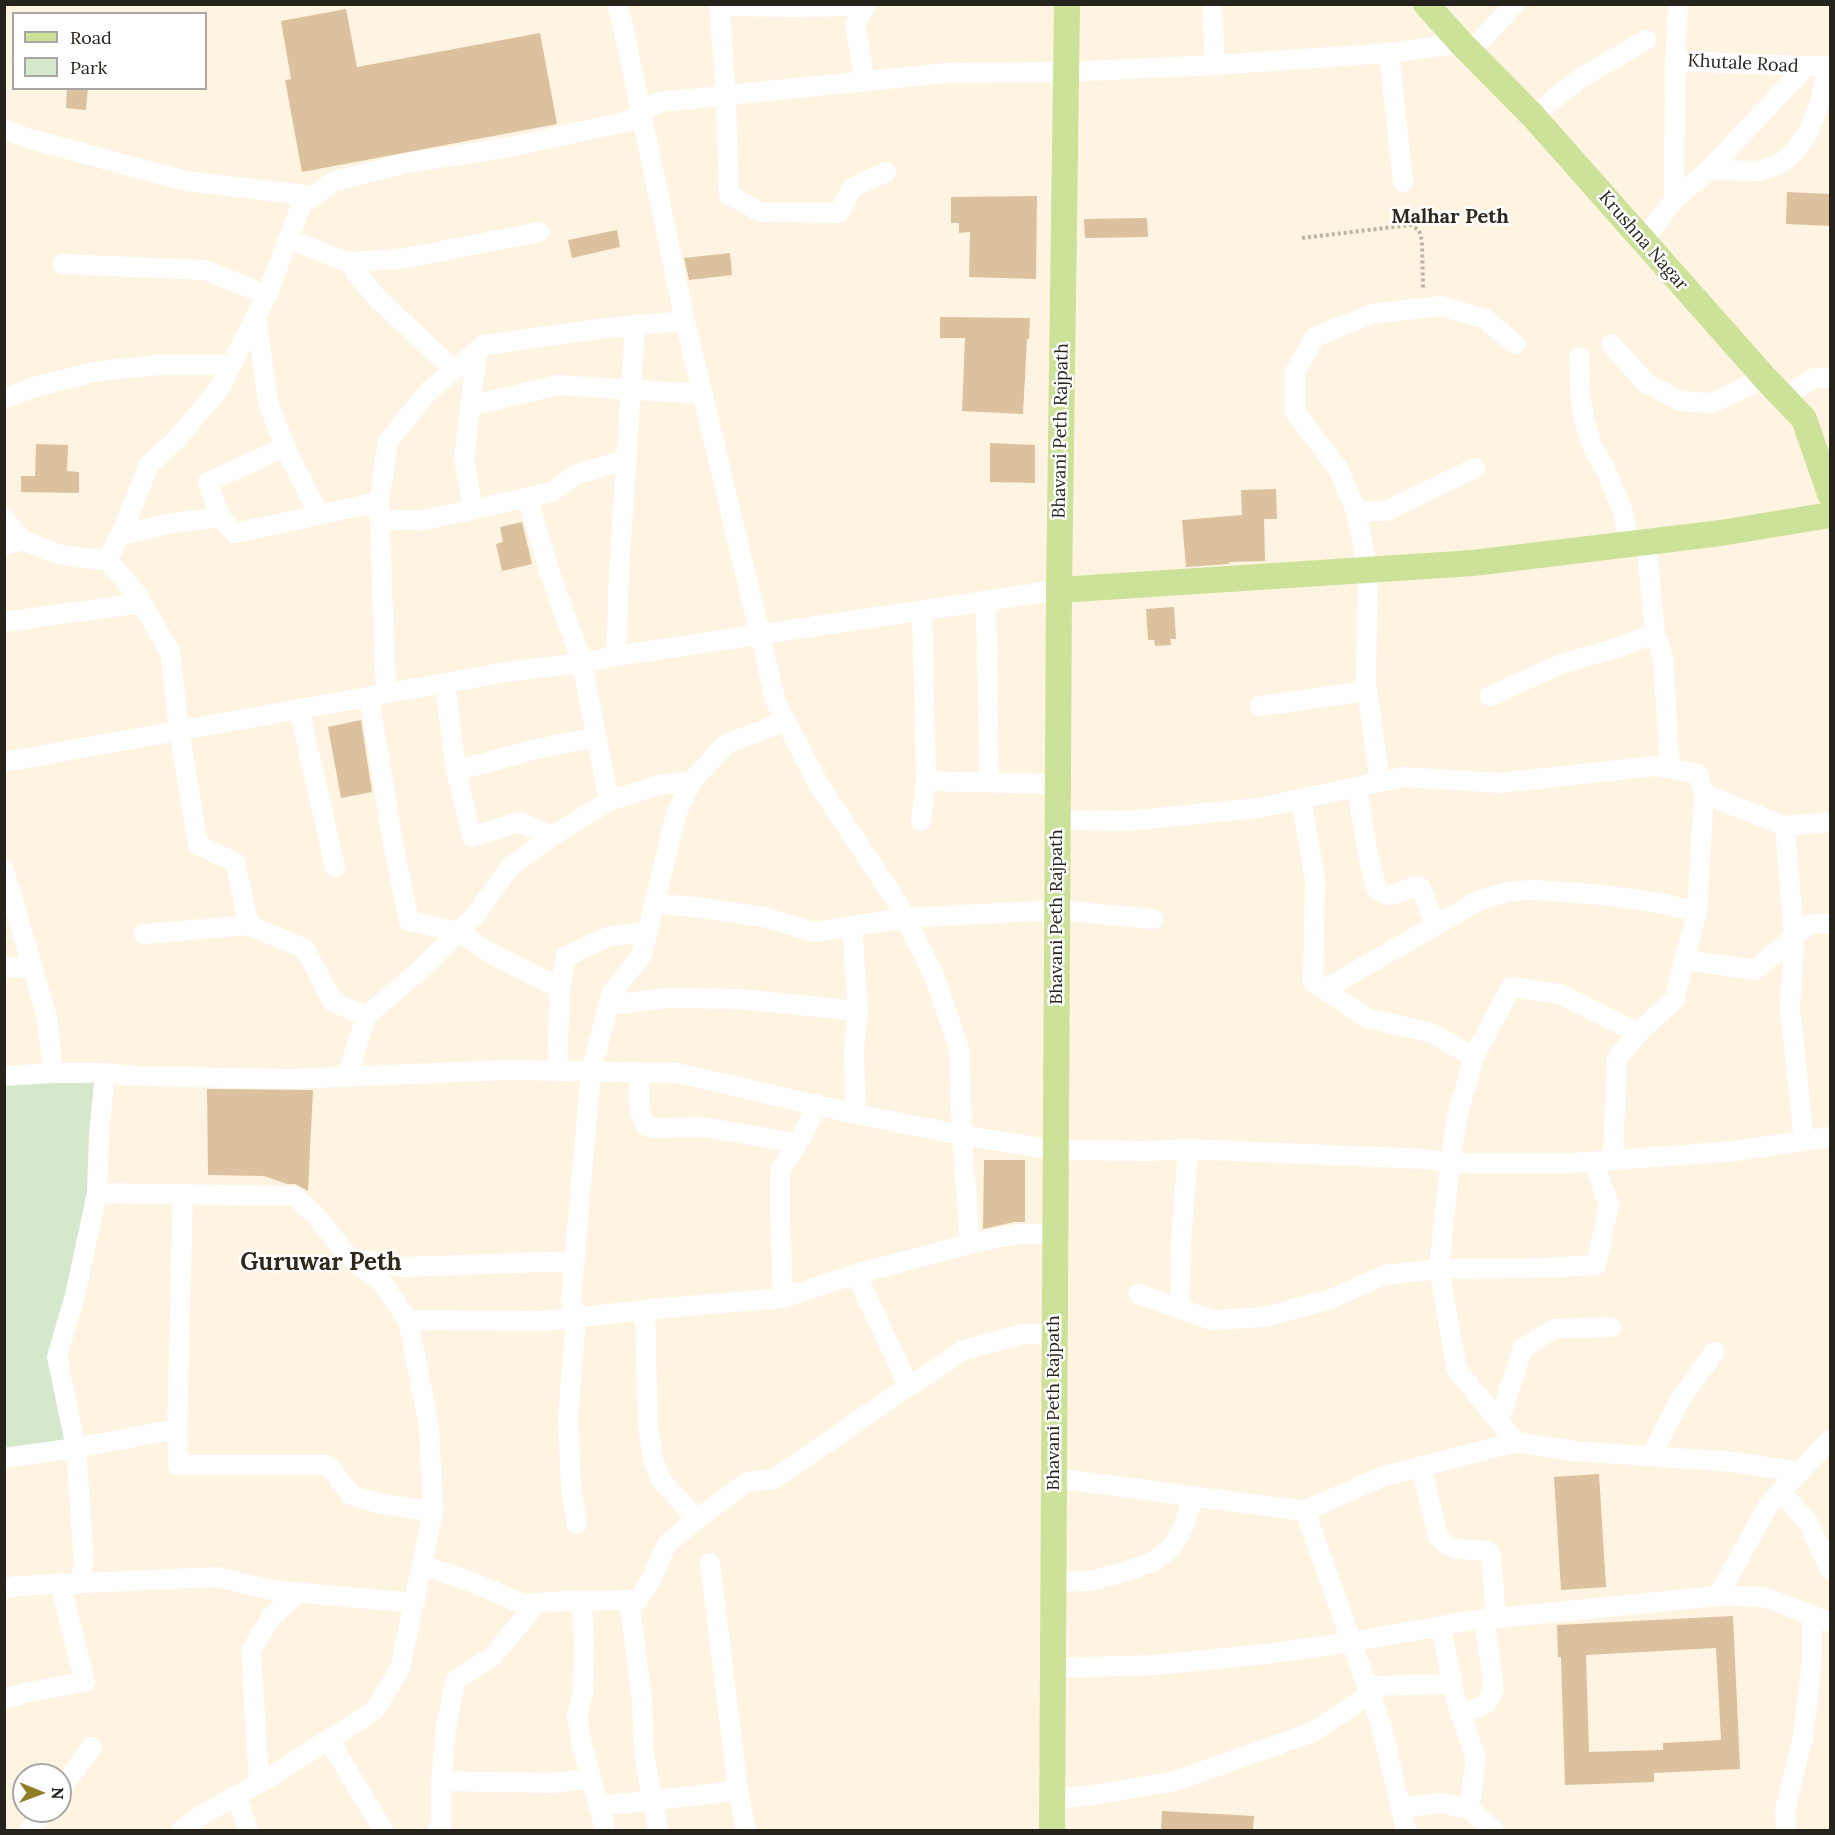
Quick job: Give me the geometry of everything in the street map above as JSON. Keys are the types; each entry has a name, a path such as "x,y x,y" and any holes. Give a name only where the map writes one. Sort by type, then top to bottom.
{"main road":[{"name":"Bhavani Peth Rajpath","path":"1052,1830 1057,820 1066,4"},
{"name":"Krushna Nagar","path":"1426,4 1533,116 1804,419 1830,494"},
{"path":"1059,590 1473,563 1721,533 1830,515"}],"street":[{"path":"617,4 685,321 776,702 817,782 897,902 933,973 959,1048 962,1135 970,1244"},
{"path":"1212,4 1215,65"},
{"path":"107,560 120,535 149,464 175,441 219,389 267,295 301,206 332,182 403,164 515,146 629,122 659,102 946,73 1065,72 1215,65 1465,47 1515,4"},
{"name":"Khutale Road","path":"1678,4 1675,61 1829,66"},
{"path":"865,81 855,25 865,5 796,7 719,5 726,95 729,195 761,212 839,213 852,188 885,172"},
{"path":"1533,116 1579,79 1647,40"},
{"path":"1389,53 1403,182"},
{"path":"1674,200 1675,61"},
{"path":"1642,240 1674,200 1709,170 1806,66"},
{"path":"1709,170 1760,171 1780,164 1793,153 1809,131 1820,102 1829,66"},
{"path":"4,129 30,139 186,181 314,195"},
{"path":"288,239 347,262 401,259 539,232"},
{"path":"347,262 377,298 454,370"},
{"path":"63,264 205,270 267,295"},
{"path":"1380,782 1367,691 1368,570 1356,511 1339,470 1295,412 1295,372 1314,337 1371,314 1441,306 1485,319 1515,344"},
{"path":"256,316 268,402 285,447 319,515"},
{"path":"560,988 490,953 459,932 409,921 394,849 377,695 380,511 388,441 429,391 484,345 606,328 685,321"},
{"path":"616,656 619,572 635,326"},
{"path":"1611,344 1646,383 1680,401 1712,404 1765,378"},
{"path":"473,510 464,458 477,351"},
{"path":"1579,357 1580,393 1584,420 1593,448 1605,468 1638,543 1655,633 1663,659 1670,769"},
{"path":"4,399 34,387 98,371 160,365 231,365"},
{"path":"1783,398 1814,378 1830,378"},
{"path":"470,406 558,385 702,394"},
{"path":"285,447 208,482 220,517 235,533 319,515 380,511 425,520 552,492 575,475 627,459"},
{"path":"1356,511 1386,511 1475,468"},
{"path":"527,498 552,579 582,663 609,801"},
{"path":"120,535 167,524 220,517"},
{"path":"4,518 14,543 66,556 107,560 136,593 170,651 179,730 198,845 235,862 249,925"},
{"path":"4,762 512,671 582,663 1059,590"},
{"path":"986,601 989,782"},
{"path":"4,622 141,603"},
{"path":"921,611 926,781 921,821"},
{"path":"1490,696 1561,664 1623,646 1655,633"},
{"path":"445,683 456,771 472,837 519,822 552,836"},
{"path":"1260,706 1367,691"},
{"path":"299,709 335,867"},
{"path":"577,1524 571,1488 567,1419 576,1317 571,1299 591,1071 612,992 642,955 676,814 692,781 726,744 786,721"},
{"path":"456,771 532,750 595,737"},
{"path":"1057,820 1126,821 1258,808 1403,777 1500,783 1655,766 1698,774 1704,794 1697,912 1674,1000 1638,1033 1617,1058 1604,1162 1609,1205 1596,1265 1440,1269 1384,1275 1331,1299 1265,1317 1212,1320 1138,1294"},
{"path":"347,1077 366,1016 419,971 474,917 510,867 552,836 609,801 659,785 692,781"},
{"path":"926,781 1058,784"},
{"path":"1357,787 1368,855 1377,890 1385,895 1395,894 1415,886 1420,887 1436,925"},
{"path":"1704,794 1785,826 1830,822"},
{"path":"1301,799 1315,879 1313,982 1368,1018 1432,1033 1474,1057"},
{"path":"1785,826 1794,938 1791,1008 1804,1141"},
{"path":"4,870 47,1018 53,1073"},
{"path":"1325,989 1480,900 1511,891 1536,890 1602,895 1661,903 1697,912"},
{"path":"655,904 763,916 814,932 905,918 1057,910 1154,919"},
{"path":"1685,960 1755,970 1810,924 1830,923"},
{"path":"144,934 249,925 305,949 333,1002 366,1016"},
{"path":"852,926 858,1011 854,1049 856,1114"},
{"path":"557,1070 560,988 566,956 610,936 648,932"},
{"path":"4,967 33,968"},
{"path":"1516,1442 1457,1370 1440,1269 1450,1162 1457,1117 1474,1057 1510,987 1560,994 1638,1033"},
{"path":"609,1005 666,998 730,999 858,1011"},
{"path":"4,1076 105,1073 135,1076 269,1079 557,1070 677,1073 856,1114 962,1135 1056,1150 1188,1149 1450,1162 1604,1162 1735,1151 1830,1137"},
{"path":"639,1072 639,1103 646,1125 655,1128 703,1126 796,1143"},
{"path":"4,1699 85,1682 69,1583 84,1565 76,1448 57,1357 75,1295 97,1193 99,1135 105,1073"},
{"path":"783,1298 780,1171 817,1104"},
{"path":"1180,1308 1181,1242 1188,1149"},
{"path":"97,1193 294,1196 316,1216 349,1257 382,1283 408,1320 429,1426 433,1511 400,1670 374,1711 181,1830"},
{"path":"183,1194 178,1465 328,1465 351,1496 381,1504 433,1511"},
{"path":"408,1320 544,1321 783,1298 856,1274 970,1244 1016,1234 1055,1234"},
{"path":"349,1257 403,1267 575,1261"},
{"path":"856,1274 909,1386"},
{"path":"645,1310 648,1427 653,1460 662,1481 696,1519"},
{"path":"1499,1421 1523,1348 1554,1329 1611,1327"},
{"path":"423,1565 523,1604 582,1600 638,1600 652,1578 666,1545 696,1519 747,1482 774,1479 964,1350 1023,1334 1054,1334"},
{"path":"1651,1456 1680,1400 1714,1353"},
{"path":"4,1458 76,1448 177,1429"},
{"path":"1718,1596 1769,1504 1830,1440"},
{"path":"1054,1478 1305,1511 1381,1477 1516,1442 1575,1451 1734,1462 1800,1472"},
{"path":"1421,1466 1438,1536 1456,1550 1487,1551 1491,1555 1490,1619 1493,1689 1485,1704 1461,1715"},
{"path":"1781,1491 1809,1524 1830,1570"},
{"path":"1053,1582 1089,1581 1153,1562 1171,1548 1183,1528 1194,1496"},
{"path":"1305,1511 1381,1725 1406,1830"},
{"path":"710,1563 738,1791 746,1830"},
{"path":"4,1589 16,1586 216,1576 271,1590 415,1603"},
{"path":"259,1783 251,1651 271,1617 298,1592"},
{"path":"1052,1668 1156,1665 1266,1654 1490,1619 1718,1596 1764,1597 1821,1618 1812,1662 1803,1737 1785,1809 1786,1830"},
{"path":"582,1600 583,1692 577,1716 605,1830"},
{"path":"629,1600 642,1701 644,1754 658,1830"},
{"path":"438,1830 441,1829 441,1781 446,1726 456,1680 492,1657 537,1603"},
{"path":"1440,1626 1452,1684 1476,1759 1469,1809"},
{"path":"1052,1799 1093,1795 1174,1781 1313,1732 1369,1690 1452,1684"},
{"path":"329,1740 383,1830"},
{"path":"72,1774 92,1748"},
{"path":"441,1781 552,1783 591,1779"},
{"path":"599,1806 738,1791"},
{"path":"236,1796 248,1830"},
{"path":"1400,1808 1440,1803 1469,1809 1494,1830"}],"path":[{"path":"1302,238 1410,225 1419,230 1422,241 1424,308"}],"green space":[{"path":"104,1076 97,1193 57,1357 75,1442 4,1451 4,1077"}],"building":[{"path":"346,9 357,67 540,33 557,124 302,172 285,80 291,79 281,21"},
{"path":"67,90 88,90 86,110 66,108"},
{"path":"1787,192 1830,194 1830,226 1786,224"},
{"path":"1037,196 1036,279 969,277 970,232 959,233 959,223 951,223 951,197"},
{"path":"1147,218 1148,237 1085,238 1084,219"},
{"path":"617,230 620,247 572,258 568,240"},
{"path":"730,253 732,275 689,280 684,258"},
{"path":"940,317 1030,318 1023,414 962,411 965,338 940,338"},
{"path":"990,443 1035,445 1035,483 990,482"},
{"path":"36,444 68,445 67,471 79,472 79,493 21,492 21,476 35,476"},
{"path":"1276,489 1277,519 1264,519 1265,561 1186,567 1182,520 1242,515 1241,490"},
{"path":"522,522 532,564 502,571 496,544 503,542 500,527"},
{"path":"1174,607 1176,639 1170,639 1171,645 1155,646 1154,640 1148,640 1146,609"},
{"path":"361,720 372,792 341,798 328,727"},
{"path":"207,1089 313,1090 308,1191 295,1184 287,1184 264,1176 208,1175"},
{"path":"984,1160 1025,1160 1025,1222 1014,1222 983,1229"},
{"path":"1599,1474 1606,1587 1561,1590 1554,1477"},
{"path":"1733,1616 1740,1769 1654,1773 1654,1782 1565,1785 1561,1657 1558,1657 1557,1625","holes":["1716,1648 1721,1740 1663,1743 1663,1750 1589,1752 1586,1655"]},
{"path":"1162,1811 1254,1816 1253,1830 1161,1830"}],"district":[{"name":"Malhar Peth","path":"1450,217"},
{"name":"Guruwar Peth","path":"321,1263"}]}
